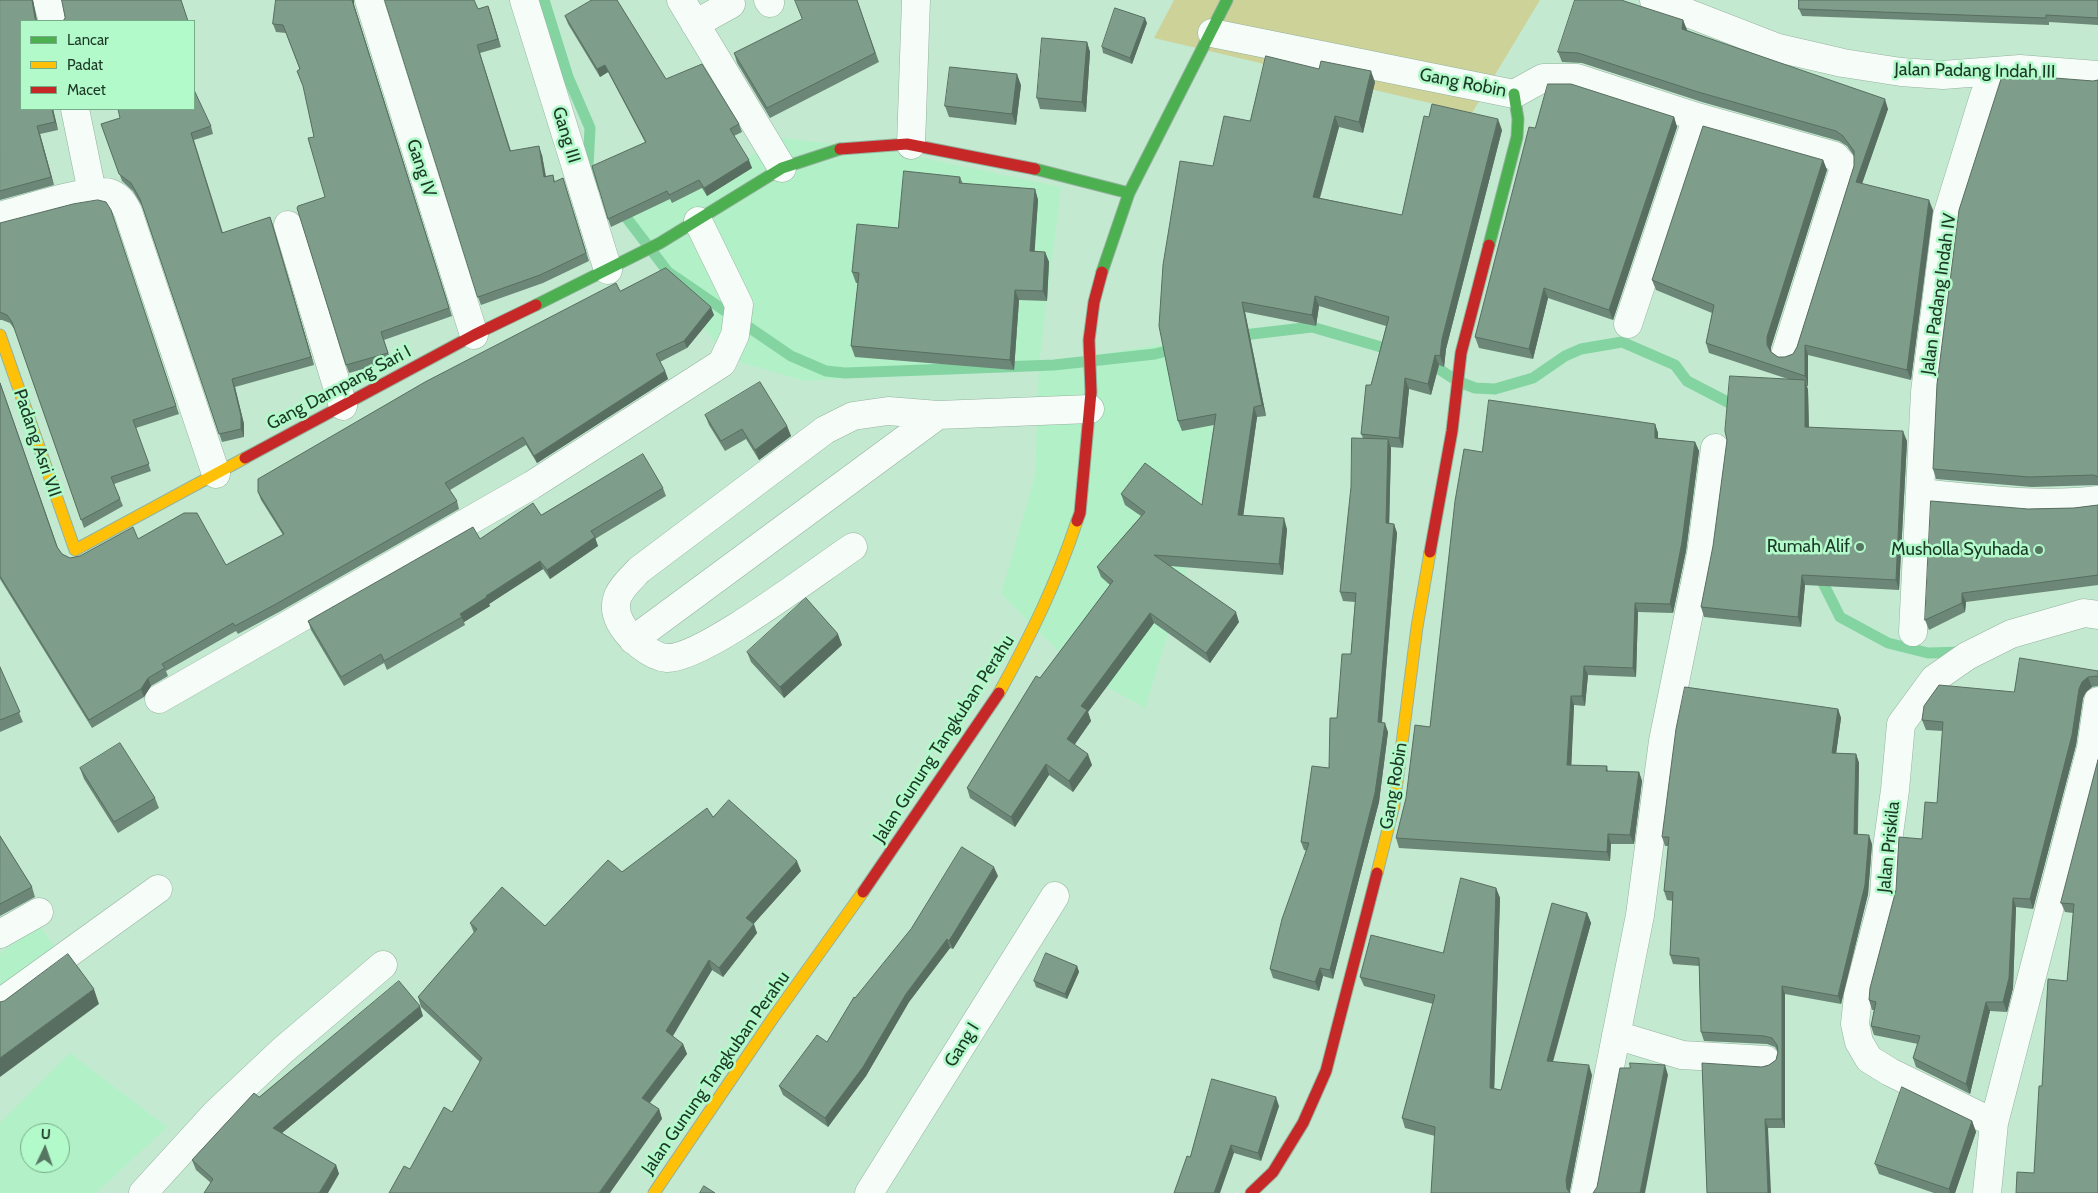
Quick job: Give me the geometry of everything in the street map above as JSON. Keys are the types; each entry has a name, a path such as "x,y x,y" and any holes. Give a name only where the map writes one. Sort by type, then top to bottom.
{"street":[{"path":"48,0 53,20"},
{"name":"Gang IV","path":"369,0 474,335"},
{"name":"Gang III","path":"524,0 615,267"},
{"path":"680,0 782,168"},
{"path":"911,145 916,0"},
{"name":"Jalan Gunung Tangkuban Perahu","path":"654,1193 774,1018 900,840 997,696 1028,641 1059,575 1080,513 1090,400 1089,340 1094,302 1103,269 1129,193 1166,117 1212,33 1227,0"},
{"name":"Jalan Padang Indah III","path":"1654,0 1778,48 1843,63 1901,72 1943,74 2020,69 2098,75"},
{"path":"695,24 731,4"},
{"name":"Gang Robin","path":"1212,33 1514,94 1543,78 1577,78 1697,117 1835,156 1842,164 1843,171 1786,352"},
{"name":"Jalan Padang Indah IV","path":"1913,632 1925,392 1947,216 1984,96 1995,71"},
{"name":"Gang Robin","path":"1252,1193 1273,1172 1303,1123 1326,1071 1394,805 1417,627 1452,430 1461,353 1516,146 1518,118 1514,94"},
{"path":"74,110 92,192"},
{"path":"1628,324 1697,117"},
{"name":"Gang Dampang Sari I","path":"75,550 474,335 615,267 660,243 782,168 843,148 911,145 1019,164 1129,193"},
{"path":"0,216 92,192 109,193 122,200 128,212 216,474"},
{"path":"159,699 532,485 722,363 735,335 739,305 698,221"},
{"path":"288,225 343,406"},
{"name":"Padang Asri VII","path":"0,335 75,550"},
{"path":"853,547 724,635 687,654 666,658 653,652 633,640 619,621 614,602 618,591 639,570 824,430 853,416 888,412 938,415 1090,400"},
{"path":"633,640 938,415"},
{"path":"1585,1193 1640,915 1663,741 1701,554 1715,448"},
{"path":"1921,493 1972,498 2073,503 2098,500"},
{"name":"Jalan Priskila","path":"1994,1124 1890,1072 1869,1059 1859,1042 1856,1024 1858,995 1884,896 1900,724 1934,680 1967,656 2011,634 2084,613 2098,615"},
{"path":"1987,1193 1994,1124 2090,748 2098,701"},
{"path":"0,1003 158,889"},
{"name":"Gang I","path":"869,1193 1055,896"},
{"path":"0,934 39,912"},
{"path":"143,1193 216,1113 268,1063 383,965"},
{"path":"1616,1035 1682,1055 1766,1060"}],"shaded area":[{"path":"1174,0 1540,0 1472,113 1154,38"},
{"path":"782,138 886,150 1061,187 1039,364 805,381 729,359 695,317 630,218 735,165"},
{"path":"1221,335 1211,446 1183,585 1145,708 1080,672 1001,594 1035,476 1039,364"},
{"path":"38,923 69,967 0,1019 0,954"},
{"path":"70,1053 167,1127 96,1193 0,1193 0,1123"}],"building":[{"path":"0,0 32,0 36,20 20,20 20,110 52,110 55,122 37,126 51,177 0,191"},
{"path":"62,0 181,0 188,20 64,20"},
{"path":"276,0 352,0 449,308 381,332 388,353 346,365 297,208 325,197 308,138 314,137 303,86 297,71 300,69 283,25 273,24"},
{"path":"385,0 474,0 478,9 488,6 498,39 477,45 510,151 539,146 544,177 553,175 554,182 563,178 586,253 540,275 478,297"},
{"path":"592,0 617,0 666,79 702,64 739,124 730,129 749,160 704,188 699,180 669,195 667,191 608,219 592,166 646,142 605,65 597,69 565,16"},
{"path":"795,0 857,0 875,53 767,108 734,53 802,19"},
{"path":"1575,0 1621,0 1683,20 1682,29 1885,99 1856,182 1929,200 1907,370 1805,345 1805,376 1706,343 1714,305 1652,280 1703,126 1823,160 1767,337 1767,345 1771,352 1778,357 1793,354 1797,347 1854,166 1854,151 1843,136 1836,131 1698,92 1578,53 1558,52"},
{"path":"1799,0 2098,0 2098,18 2046,15 2046,18 1799,9"},
{"path":"1115,8 1145,18 1130,58 1102,47"},
{"path":"1042,38 1087,42 1082,102 1037,98"},
{"path":"1266,56 1319,69 1321,61 1371,71 1359,122 1335,116 1313,197 1402,215 1424,116 1429,117 1432,104 1498,119 1442,339 1440,356 1435,355 1428,384 1405,378 1399,438 1361,434 1366,385 1371,385 1389,317 1315,296 1312,315 1242,302 1262,405 1254,407 1238,515 1284,518 1279,564 1154,555 1236,612 1206,653 1150,613 1081,706 1087,710 1067,739 1088,754 1069,781 1046,764 1011,817 967,788 1036,676 1040,678 1113,581 1097,567 1145,512 1121,494 1145,463 1202,505 1216,414 1178,421 1159,326 1163,265 1180,161 1213,166 1224,116 1250,121"},
{"path":"950,67 1017,74 1012,114 945,106"},
{"path":"2017,75 2098,80 2098,477 2094,475 2029,477 1933,469 1937,384 1959,210 2002,76"},
{"path":"1548,84 1571,84 1674,117 1609,310 1544,288 1529,349 1475,337 1529,127 1535,128"},
{"path":"195,92 211,126 191,133 222,233 270,217 311,357 232,379 241,416 241,429 219,434 140,199 131,183 119,174 101,124 120,118 118,110 195,110"},
{"path":"904,171 960,177 959,183 1035,189 1030,251 1045,252 1043,291 1015,290 1010,360 851,346 859,273 852,272 857,224 898,228"},
{"path":"98,200 106,202 111,210 176,406 133,420 149,464 111,477 120,499 81,520 12,322 7,315 0,312 0,223 73,204"},
{"path":"666,268 711,307 684,341 656,354 665,371 534,456 523,437 445,483 457,501 276,604 235,626 233,623 162,664 165,668 148,678 141,689 89,720 0,576 0,383 57,547 62,554 70,558 80,556 133,527 138,539 184,513 197,513 226,565 284,534 258,492 258,479 425,382 616,283 620,291"},
{"path":"1730,376 1805,380 1805,427 1903,431 1896,580 1802,575 1798,617 1701,607 1713,546 1727,440 1725,431"},
{"path":"760,382 787,426 755,450 742,429 721,441 705,415"},
{"path":"1489,400 1655,424 1655,438 1695,442 1682,542 1670,604 1635,603 1633,668 1584,666 1582,696 1571,696 1567,765 1607,766 1606,771 1639,772 1630,835 1608,834 1607,852 1396,838 1406,798 1415,725 1430,727 1455,501 1464,449 1482,452"},
{"path":"1352,438 1388,439 1386,523 1394,524 1378,722 1385,723 1375,793 1330,970 1320,968 1315,982 1270,969 1282,919 1309,843 1301,842 1312,766 1329,768 1330,718 1337,718 1342,654 1351,654 1356,593 1340,592 1351,487"},
{"path":"643,454 663,488 591,531 595,537 547,570 540,561 460,614 462,617 384,661 381,654 341,677 308,621 473,527 480,539 533,503 541,515"},
{"path":"1931,501 2028,509 2074,508 2098,505 2098,575 1962,593 1962,603 1925,620"},
{"path":"806,598 838,634 780,687 747,652"},
{"path":"2020,658 2098,671 2098,677 2088,677 2082,682 2079,689 2072,735 2030,899 2013,898 2009,978 2003,1002 1986,1002 1966,1084 1913,1058 1920,1036 1871,1026 1876,1002 1869,1000 1870,988 1896,890 1899,837 1922,839 1925,802 1937,803 1943,722 1922,720 1924,706 1939,685 2014,692"},
{"path":"0,667 20,712 0,720"},
{"path":"1685,687 1838,709 1832,753 1856,754 1854,834 1869,835 1865,885 1838,996 1782,986 1782,1119 1765,1119 1768,1193 1707,1193 1702,1063 1762,1067 1776,1060 1778,1052 1777,1045 1772,1038 1701,1032 1699,958 1670,955 1673,892 1664,891 1669,837 1662,837 1676,729"},
{"path":"120,743 155,798 114,822 80,768"},
{"path":"2098,760 2098,1193 2016,1193 2017,1172 2034,1173 2039,1086 2042,1086 2048,979 2067,981 2074,904 2061,903"},
{"path":"729,800 797,861 746,918 754,924 719,968 709,960 666,1031 683,1044 642,1098 659,1109 599,1193 389,1193 404,1166 410,1169 444,1107 452,1112 482,1058 418,997 477,929 470,923 502,887 545,926 608,860 622,872 707,808 713,817"},
{"path":"0,836 32,887 0,904"},
{"path":"962,847 994,867 949,941 947,939 906,994 863,1067 825,1118 779,1086 817,1035 827,1042 854,997 911,929"},
{"path":"1461,878 1496,888 1490,1088 1501,1090 1552,903 1587,913 1547,1061 1589,1065 1566,1180 1567,1189 1570,1193 1431,1193 1435,1127 1402,1118 1435,995 1360,977 1371,935 1443,953"},
{"path":"1046,953 1077,966 1065,994 1034,981"},
{"path":"68,954 94,989 0,1058 0,1002"},
{"path":"399,981 420,1006 273,1128 336,1165 319,1193 204,1193 213,1179 192,1160 254,1093 259,1097"},
{"path":"1630,1063 1665,1065 1640,1193 1593,1193 1597,1187 1620,1068 1630,1068"},
{"path":"1212,1079 1276,1097 1258,1153 1231,1145 1214,1193 1174,1193 1187,1156 1190,1157"},
{"path":"1902,1087 1972,1121 1949,1189 1875,1164"},
{"path":"704,1186 715,1193 700,1193"}],"waterway":[{"path":"544,0 568,77 590,128 588,167 603,187"},
{"path":"619,208 668,272 791,356 826,371 845,373 1054,365 1155,354 1178,348"},
{"path":"1235,336 1312,327 1395,351"},
{"path":"1427,361 1457,381 1475,388 1495,389 1533,378 1565,356 1581,349 1622,342 1675,365 1687,381 1741,409"},
{"path":"1821,573 1823,583 1840,617 1888,643 1928,653 1963,652"}],"traffic: fast":[{"path":"1102,272 1129,193 1227,0"},
{"path":"1489,245 1517,137 1518,119 1514,94"},
{"path":"536,305 660,243 782,168 840,149"},
{"path":"1035,169 1129,193"}],"traffic: slow":[{"path":"0,335 75,550 245,458"},
{"path":"999,693 1042,609 1077,521"},
{"path":"1377,873 1394,805 1417,627 1430,552"},
{"path":"654,1193 773,1018 863,892"}],"traffic: jam":[{"path":"840,149 907,144 1035,169"},
{"path":"1430,552 1452,431 1461,353 1489,245"},
{"path":"1077,521 1080,513 1091,392 1089,340 1094,302 1102,272"},
{"path":"245,458 474,335 536,305"},
{"path":"863,892 999,693"},
{"path":"1251,1193 1273,1172 1303,1123 1326,1071 1377,873"}],"place":[{"name":"Rumah Alif","path":"1860,547"},
{"name":"Musholla Syuhada","path":"2039,550"}]}
